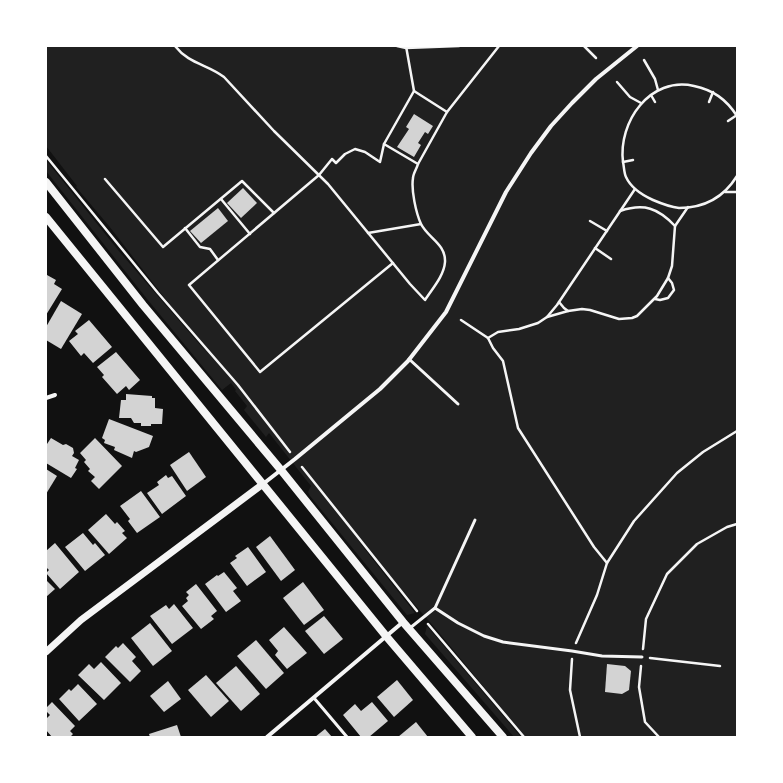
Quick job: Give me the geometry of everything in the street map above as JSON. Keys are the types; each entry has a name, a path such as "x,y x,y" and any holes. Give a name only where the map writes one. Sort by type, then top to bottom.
{"main road":[{"path":"46,182 143,305 281,470 403,622 503,737"},
{"path":"46,217 386,636 472,737"}],"street":[{"path":"46,652 81,620 263,484 380,389 409,359 446,312 506,192 531,152 551,126 596,79 637,46"},
{"path":"46,398 55,395"},
{"path":"267,737 403,622"}],"lane":[{"path":"409,359 458,404"},
{"path":"409,628 435,608 475,520"},
{"path":"435,608 458,623 484,636 503,642 602,656 642,657"},
{"path":"314,698 347,737"}],"path":[{"path":"175,46 190,60 214,70 224,77 274,131 328,184 425,300 442,272 445,262 444,252 421,224 414,201 413,178 418,164 447,112 499,46"},
{"path":"397,46 459,46"},
{"path":"584,46 596,58"},
{"path":"393,263 260,372 189,285 319,175 332,159 336,163 345,154 355,149 365,152 380,162 384,144 414,90 406,47"},
{"path":"644,60 655,79 658,90"},
{"path":"617,82 630,97 641,103"},
{"path":"728,121 737,116 731,106 719,95 705,88 689,84 673,85 658,90 641,103 632,115 625,133 622,154 625,176 641,195 677,208 698,206 716,198 732,185 737,176"},
{"path":"414,90 447,112"},
{"path":"709,102 713,92"},
{"path":"651,95 655,102"},
{"path":"384,144 418,164"},
{"path":"46,156 158,293 238,385 282,442"},
{"path":"623,162 633,160"},
{"path":"105,179 163,247 242,181 274,213"},
{"path":"547,317 559,302 635,189"},
{"path":"724,192 737,192"},
{"path":"221,199 250,234"},
{"path":"620,211 631,207 646,207 659,212 675,226"},
{"path":"488,338 498,332 519,329 538,323 547,317 568,310 590,310 612,318 624,320 637,316 655,299 668,278 672,266 675,226 688,207"},
{"path":"590,221 607,230"},
{"path":"368,233 421,224"},
{"path":"185,228 200,247 210,249 218,260"},
{"path":"595,248 611,259"},
{"path":"655,299 660,300 668,298 674,290 672,283 668,278"},
{"path":"559,302 568,310"},
{"path":"460,320 488,338 493,348 503,361 518,428 594,546 607,563 634,520 677,473 703,452 737,431"},
{"path":"311,478 423,618 524,737"},
{"path":"658,737 645,722 639,687 646,619 667,574 697,544 727,527 737,524"},
{"path":"642,657 720,666"}],"shaded area":[{"path":"46,46 737,46 737,737 525,737 436,629 356,538 415,613 407,615 310,496 308,492 311,486 269,433 266,437 244,410 247,406 235,391 236,390 231,383 222,390 147,299 46,171 46,160 118,250 208,354 109,226 76,187 77,186 46,146"},
{"path":"427,626 521,737 514,737 425,634"}],"building":[{"path":"414,114 433,126 428,134 425,132 418,143 421,145 414,157 397,147 409,129 406,127"},
{"path":"243,188 257,203 241,218 227,203"},
{"path":"218,208 228,221 201,243 190,231"},
{"path":"47,275 56,280 54,284 62,289 46,315 46,277"},
{"path":"61,301 82,314 61,349 46,340 46,327"},
{"path":"89,320 112,347 93,363 84,353 81,356 69,341 78,334 75,331"},
{"path":"116,352 140,380 129,390 126,386 117,394 102,377 104,375 97,367"},
{"path":"126,394 152,396 152,398 155,398 155,408 163,409 162,424 141,426 141,423 134,423 131,418 119,418 121,400 126,400"},
{"path":"109,419 153,436 149,447 136,452 134,451 132,458 114,450 115,447 104,443 105,440 102,438"},
{"path":"51,438 63,445 66,444 73,448 74,453 72,456 79,460 75,468 77,469 71,478 46,463 46,443 47,444"},
{"path":"95,438 122,466 99,489 91,481 95,477 88,471 90,469 84,462 86,460 80,453"},
{"path":"189,452 206,477 187,491 170,465"},
{"path":"46,469 57,476 46,494"},
{"path":"166,475 168,478 172,476 186,496 162,514 147,493 159,485 157,482"},
{"path":"141,491 160,517 137,533 128,521 130,519 120,506"},
{"path":"106,514 115,524 117,522 125,531 122,533 127,538 109,554 88,530"},
{"path":"83,533 93,545 95,543 105,555 85,571 65,547"},
{"path":"270,536 295,570 281,581 256,547"},
{"path":"55,543 79,572 60,589 46,573 49,570 46,567 46,551"},
{"path":"248,547 266,572 247,586 230,563 237,558 235,556"},
{"path":"224,572 237,588 233,591 241,601 226,612 205,584 217,575 218,576"},
{"path":"46,580 55,589 46,597"},
{"path":"303,582 324,610 304,625 283,598"},
{"path":"196,584 217,611 211,616 214,619 201,629 182,606 188,601 186,598 189,595 186,592"},
{"path":"174,604 193,628 172,644 150,616 166,605 169,609"},
{"path":"324,616 343,639 324,654 305,631"},
{"path":"150,623 172,651 153,666 131,638"},
{"path":"284,627 307,653 287,669 275,655 278,651 269,640"},
{"path":"256,640 284,673 266,689 237,656"},
{"path":"123,643 136,657 132,661 141,671 130,682 105,657 116,646 118,648"},
{"path":"101,662 121,683 104,700 78,675 89,664 94,669"},
{"path":"607,664 625,666 631,671 629,690 622,694 605,692"},
{"path":"236,666 260,694 241,711 216,683"},
{"path":"206,675 229,701 211,717 188,690"},
{"path":"397,680 413,700 394,717 377,697"},
{"path":"168,681 181,699 164,712 150,696"},
{"path":"78,684 97,704 79,721 59,699 69,689 71,691"},
{"path":"52,702 75,726 70,731 73,734 70,737 52,737 46,730 46,719 50,715 46,711 46,708"},
{"path":"372,702 388,721 369,737 361,737 343,715 355,704 361,711"},
{"path":"416,722 428,737 398,737"},
{"path":"177,725 181,737 150,737 149,734"},
{"path":"325,729 332,737 315,737"}]}
